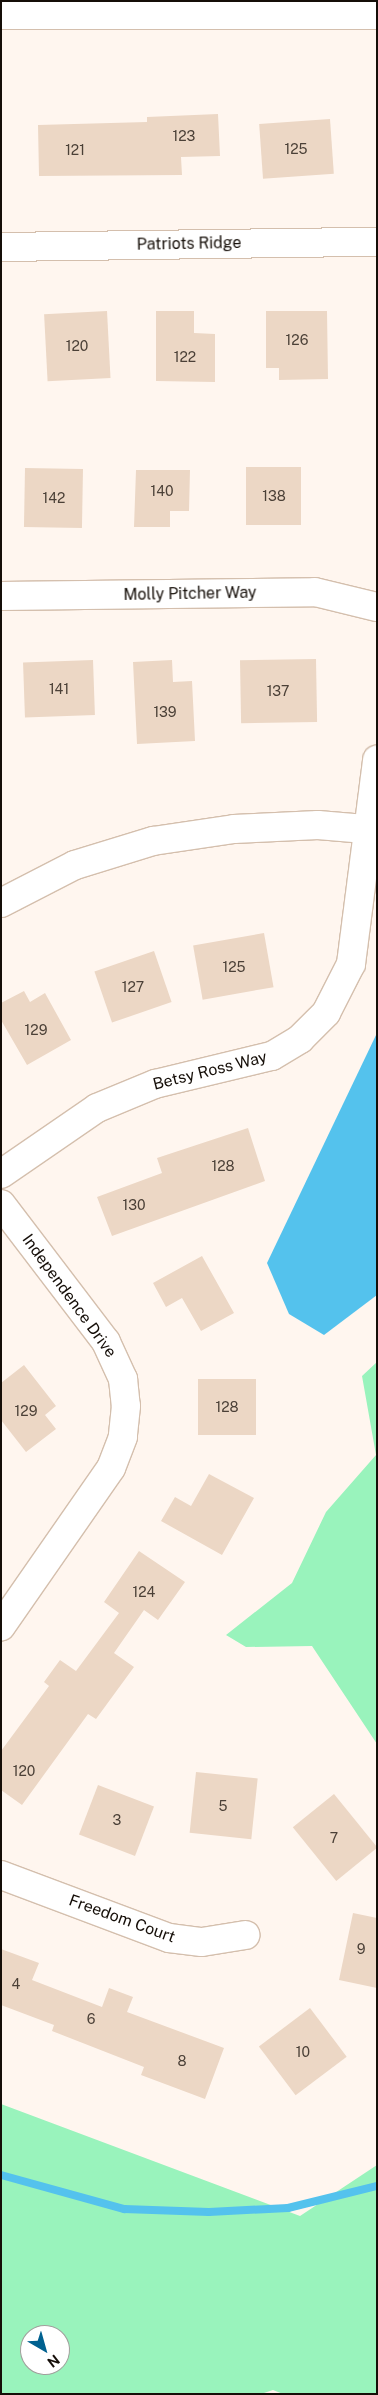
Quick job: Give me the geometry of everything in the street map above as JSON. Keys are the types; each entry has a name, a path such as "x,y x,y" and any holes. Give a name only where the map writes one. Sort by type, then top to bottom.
{"street":[{"path":"1,14 377,14"},
{"name":"Patriots Ridge","path":"1,247 377,242"},
{"name":"Molly Pitcher Way","path":"1,596 315,592 377,608"},
{"path":"1,903 75,865 153,841 234,829 373,829 377,760"},
{"name":"Betsy Ross Way","path":"1,1174 64,1127 110,1102 155,1084 260,1060 309,1031 340,992 351,964 373,829"},
{"name":"Independence Drive","path":"1,1204 106,1342 123,1379 126,1406 123,1437 111,1468 1,1626"},
{"name":"Freedom Court","path":"1,1875 170,1938 202,1942 245,1935"}],"green space":[{"path":"377,1362 377,1744 312,1646 246,1647 226,1635 292,1583 326,1512 376,1455 362,1376"},
{"path":"1,2104 300,2216 377,2165 377,2394 283,2394 273,2390 261,2394 1,2394"}],"water":[{"path":"377,1033 377,1295 324,1335 289,1314 267,1263"}],"building":[{"path":"218,114 220,156 181,157 182,175 39,176 38,125 147,122 147,117"},
{"path":"330,119 334,174 263,179 259,124"},
{"path":"107,311 111,378 48,381 44,314"},
{"path":"156,311 194,311 194,333 215,334 215,382 156,381"},
{"path":"266,311 327,311 328,379 279,380 279,368 266,368"},
{"path":"246,467 301,467 301,525 246,525"},
{"path":"25,468 83,469 82,528 24,527"},
{"path":"136,470 190,470 189,511 170,511 170,527 134,527"},
{"path":"316,659 317,722 241,723 240,660"},
{"path":"93,660 95,715 25,717 23,662"},
{"path":"172,660 173,682 192,681 195,741 137,744 133,662"},
{"path":"264,933 274,987 203,1000 193,946"},
{"path":"154,951 172,1002 112,1023 94,972"},
{"path":"24,991 30,1002 45,993 71,1040 27,1065 1,1020 1,1003"},
{"path":"248,1128 265,1181 112,1236 97,1197 162,1173 157,1158"},
{"path":"202,1256 234,1313 201,1331 182,1298 166,1307 153,1283"},
{"path":"24,1365 56,1406 45,1415 56,1429 26,1452 1,1420 1,1383"},
{"path":"198,1379 256,1379 256,1435 198,1435"},
{"path":"209,1474 254,1498 222,1555 161,1521 175,1497 191,1506"},
{"path":"139,1551 185,1582 158,1620 144,1610 114,1653 134,1667 96,1719 88,1714 22,1805 1,1790 1,1751 49,1686 44,1682 60,1660 76,1671 119,1613 104,1602"},
{"path":"196,1772 258,1778 251,1839 190,1833"},
{"path":"98,1785 154,1807 135,1856 79,1834"},
{"path":"334,1794 377,1847 336,1881 293,1827"},
{"path":"353,1913 377,1918 377,1988 339,1980"},
{"path":"1,1949 39,1963 32,1980 102,2007 109,1988 133,1997 127,2012 224,2048 205,2099 141,2075 144,2067 52,2031 54,2025 1,2005"},
{"path":"310,2008 347,2057 296,2095 259,2047"}],"waterway":[{"path":"1,2175 124,2209 209,2212 288,2208 377,2186"}]}
